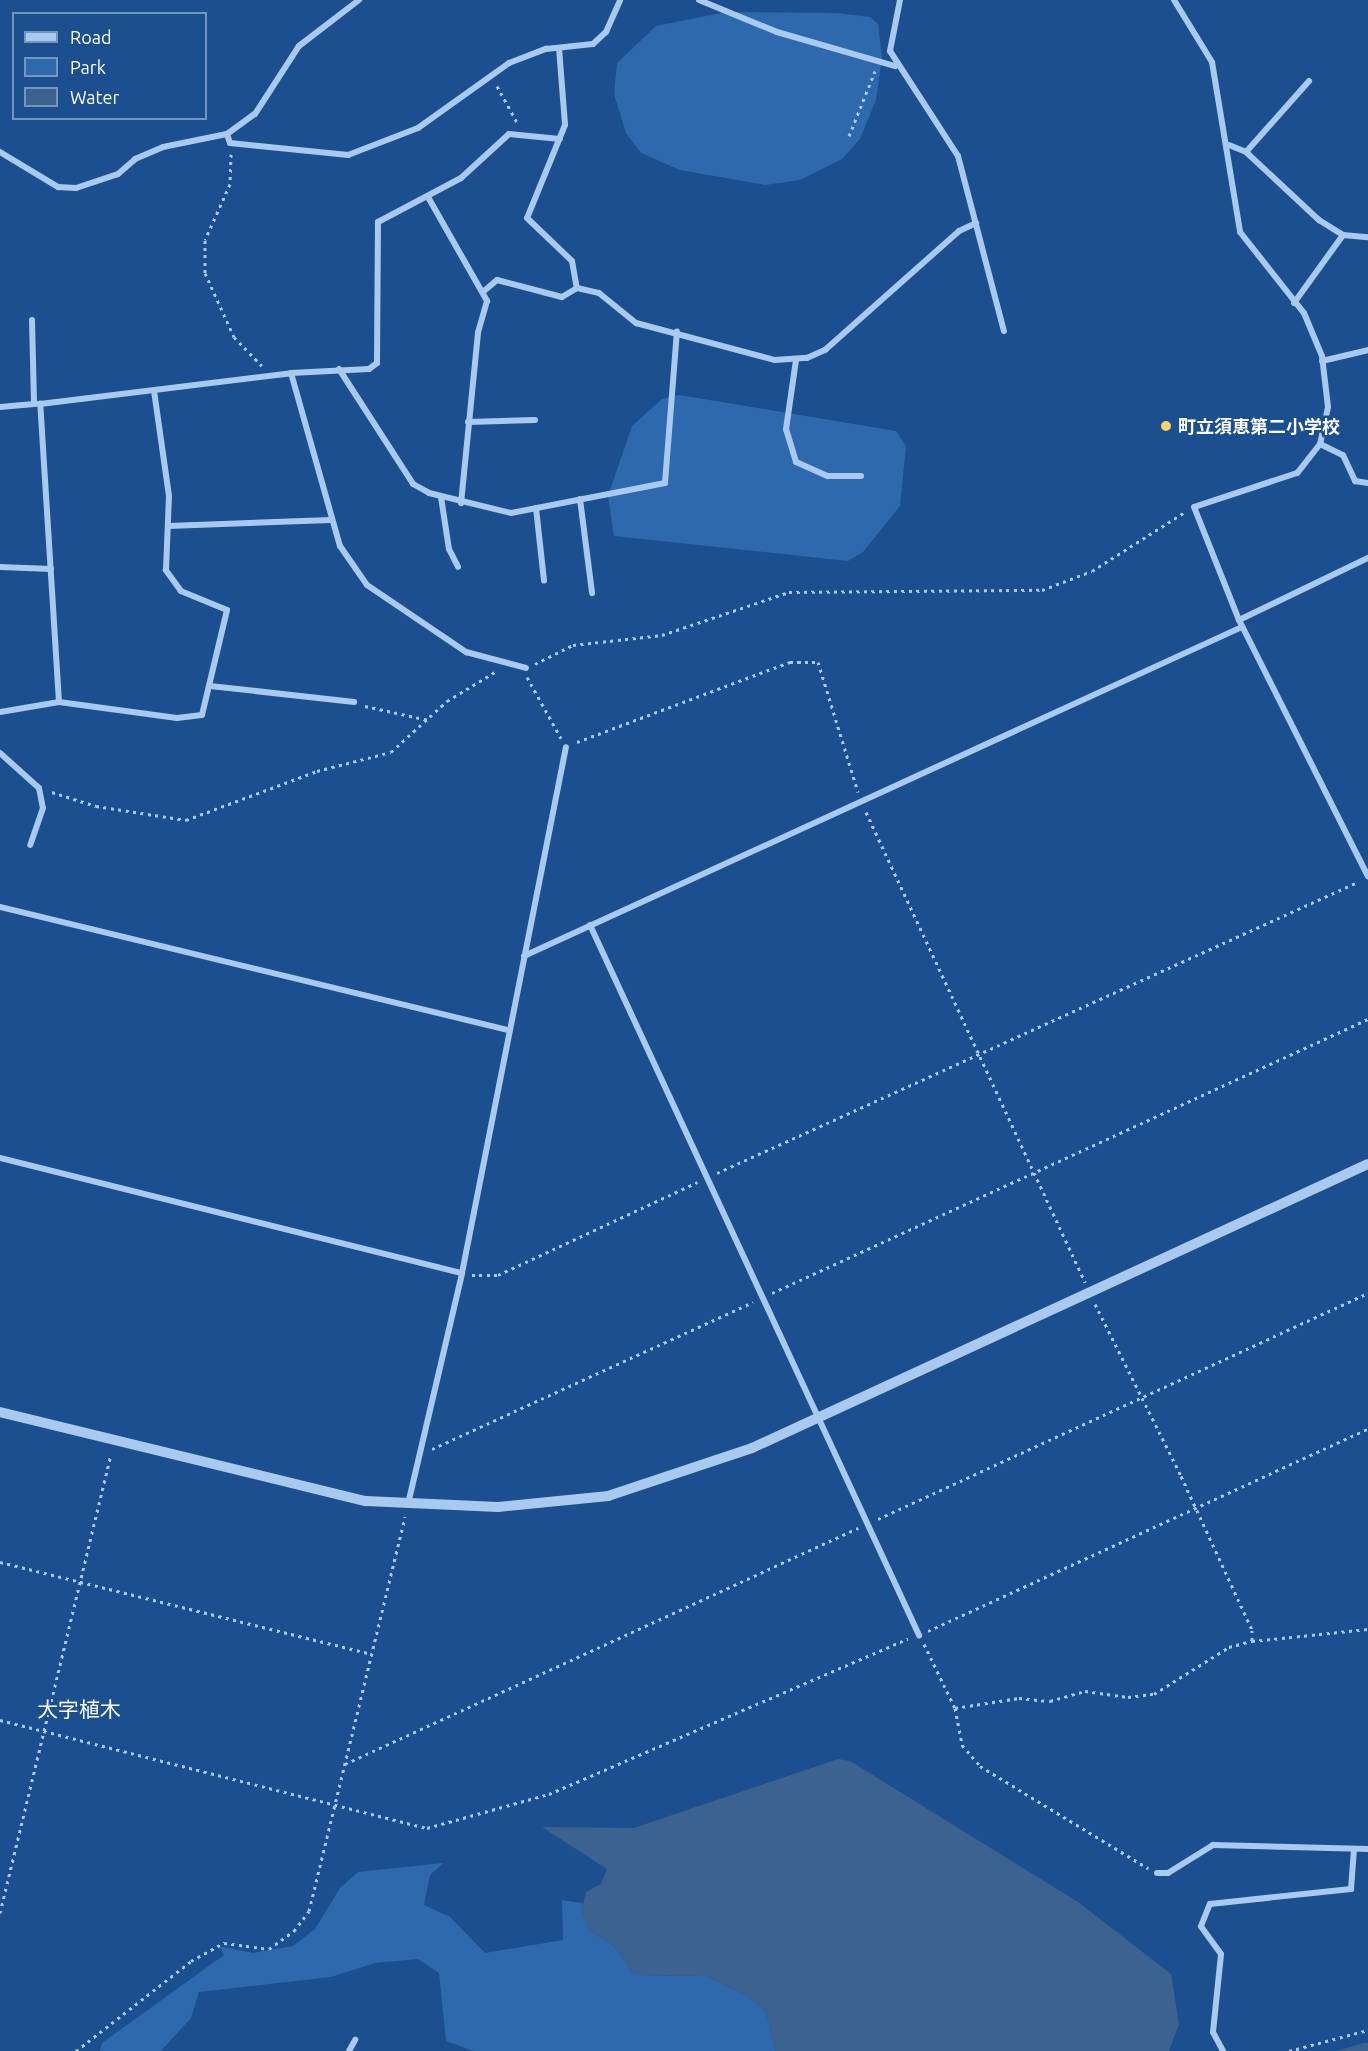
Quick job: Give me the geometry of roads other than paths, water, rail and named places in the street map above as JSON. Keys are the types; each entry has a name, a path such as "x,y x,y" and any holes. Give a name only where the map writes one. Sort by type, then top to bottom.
{"street":[{"path":"0,152 58,187 76,188 118,174 135,159 163,147 227,134 255,114 299,46 359,0"},
{"path":"227,134 230,143 348,155 418,128 509,63 559,48 593,44 606,32 620,0"},
{"path":"699,0 777,32 895,66"},
{"path":"900,0 889,37 895,66 958,156 1004,331"},
{"path":"1174,0 1212,62 1229,145 1240,232 1294,303 1322,361 1328,407 1320,444 1297,473 1275,485 1194,507 1242,627 1368,877"},
{"path":"559,48 565,125 527,218 567,255 577,288"},
{"path":"1245,152 1308,81"},
{"path":"0,407 154,391 291,373 369,369 377,363 378,222 428,198 461,178 509,134 525,133 560,139"},
{"path":"1229,145 1245,152 1343,235 1368,237"},
{"path":"428,198 484,291 487,301 468,422 461,503"},
{"path":"484,291 497,280 562,297 577,288 598,293 636,323 677,331 775,360 796,360 825,350 959,231 976,223"},
{"path":"1294,303 1343,235"},
{"path":"32,320 59,702"},
{"path":"339,369 408,477 441,497 491,512 537,508 665,483 677,331"},
{"path":"1322,361 1368,350"},
{"path":"796,360 787,445 810,471 861,476"},
{"path":"291,373 340,546 367,585 466,652 526,668"},
{"path":"0,712 59,702 177,718 202,715 227,610 172,584 165,560 169,496 154,391"},
{"path":"468,422 535,420"},
{"path":"1320,444 1343,455 1355,481 1368,483"},
{"path":"441,497 449,549 458,567"},
{"path":"580,500 592,593"},
{"path":"537,508 544,581"},
{"path":"168,525 331,520"},
{"path":"1239,620 1368,558"},
{"path":"0,567 51,569"},
{"path":"524,956 1242,627"},
{"path":"210,686 354,702"},
{"path":"407,1506 462,1273 508,1030 566,747"},
{"path":"0,753 39,788 43,808 30,844"},
{"path":"0,907 508,1030"},
{"path":"590,925 814,1417 919,1635"},
{"path":"0,1158 462,1273"},
{"path":"0,1412 328,1493 407,1506 560,1504 608,1496 701,1468 1090,1293 1368,1164"},
{"path":"1157,1874 1168,1873 1213,1845 1368,1849"},
{"path":"1223,2051 1213,2032 1221,1953 1201,1926 1210,1904 1351,1889 1354,1849"},
{"path":"349,2051 355,2040"}],"water":[{"path":"838,1759 850,1761 1078,1902 1171,1974 1179,2024 1169,2051 776,2051 765,2010 745,1995 707,1976 635,1975 614,1946 590,1931 581,1913 586,1892 601,1884 607,1869 542,1827 634,1828"},
{"path":"1368,2043 1368,2051 1337,2051"}],"place":[{"name":"町立須恵第二小学校","path":"1166,426"}],"district":[{"name":"大字植木","path":"79,1709"}]}
